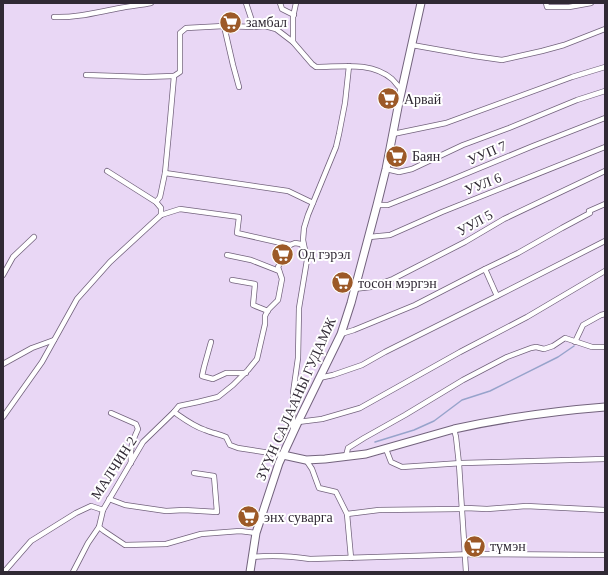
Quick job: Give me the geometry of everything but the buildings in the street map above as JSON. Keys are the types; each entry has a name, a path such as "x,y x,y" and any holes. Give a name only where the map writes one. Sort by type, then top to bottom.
{"main road":[{"name":"ЗҮҮН САЛААНЫ ГУДАМЖ","path":"250,572 256,533 283,455 341,334 378,204 393,134 398,102 421,3"},
{"path":"283,455 306,460 366,454 454,429 538,414 605,408"}],"street":[{"path":"54,17 67,18 81,16 122,7 151,3"},
{"path":"246,3 254,27"},
{"path":"280,3 282,9 294,15"},
{"path":"293,42 296,3"},
{"path":"546,3 547,7 569,7 591,3"},
{"path":"224,26 232,65 239,87"},
{"path":"86,75 145,77 174,76 180,72 180,33 186,28 265,26 276,29 293,42 316,67 356,66 381,72 392,79 400,88 398,102"},
{"path":"412,45 502,60 564,45 605,29"},
{"path":"292,434 293,393 298,358 299,308 307,260 303,240 304,228 336,147 349,66"},
{"path":"393,134 446,124 572,77 605,67"},
{"path":"156,202 160,197 165,172 174,76"},
{"path":"386,169 399,172 412,169 463,145 577,100 605,91"},
{"name":"УУП 7","path":"378,204 388,204 441,184 605,118"},
{"name":"УУЛ 6","path":"369,238 390,235 442,212 605,147"},
{"path":"107,171 156,202 161,208 161,215"},
{"name":"УУЛ 5","path":"354,289 371,287 393,279 465,242 504,219 605,171"},
{"path":"165,172 288,191 313,202"},
{"path":"341,334 415,306 485,269 518,254 590,213 589,211 605,204"},
{"path":"3,417 42,362 77,299 110,262 161,215 180,209 239,217 237,233 290,245 295,243 301,244 305,250"},
{"path":"3,275 13,257 34,237"},
{"path":"319,378 362,365 605,241"},
{"name":"МАЛЧИН 2","path":"4,572 31,541 76,513 90,506 104,510 143,442 179,406 218,397 246,373 257,359 265,324 265,316 278,300 282,279 278,267 290,245"},
{"path":"227,255 251,260 279,271"},
{"path":"485,269 497,296"},
{"path":"298,422 322,419 360,408 460,352 527,317 605,271"},
{"path":"232,280 254,284 253,305 268,311"},
{"path":"575,342 583,325 605,314"},
{"path":"346,456 348,448 364,438 463,380 507,358 531,348 536,347 544,349 553,346 565,338 592,348 605,347"},
{"path":"3,364 32,348 54,340"},
{"path":"211,342 202,376 213,379 226,373 246,373"},
{"path":"174,412 196,426 226,437 230,445 238,448 283,455"},
{"path":"111,413 136,424 138,429 130,450 130,463"},
{"path":"454,429 459,464 466,572"},
{"path":"386,449 392,462 402,467 605,459"},
{"path":"306,460 312,469 319,488 336,492 347,514 351,558"},
{"path":"109,499 125,505 166,511 184,510 217,512 214,476 194,473"},
{"path":"347,514 379,510 462,508 487,509 526,506 605,510"},
{"path":"73,572 88,543 99,527 104,510"},
{"path":"99,527 126,545 166,544 201,534 240,531 256,533"},
{"path":"252,556 265,555 310,559 465,554 605,555"}],"waterway":[{"path":"375,442 414,430 434,421 462,400 490,391 558,357 574,346"}],"place":[{"name":"замбал","path":"231,22"},
{"name":"Арвай","path":"389,99"},
{"name":"Баян","path":"397,156"},
{"name":"Од гэрэл","path":"283,254"},
{"name":"тосон мэргэн","path":"343,283"},
{"name":"энх суварга","path":"249,517"},
{"name":"түмэн","path":"475,546"}]}
